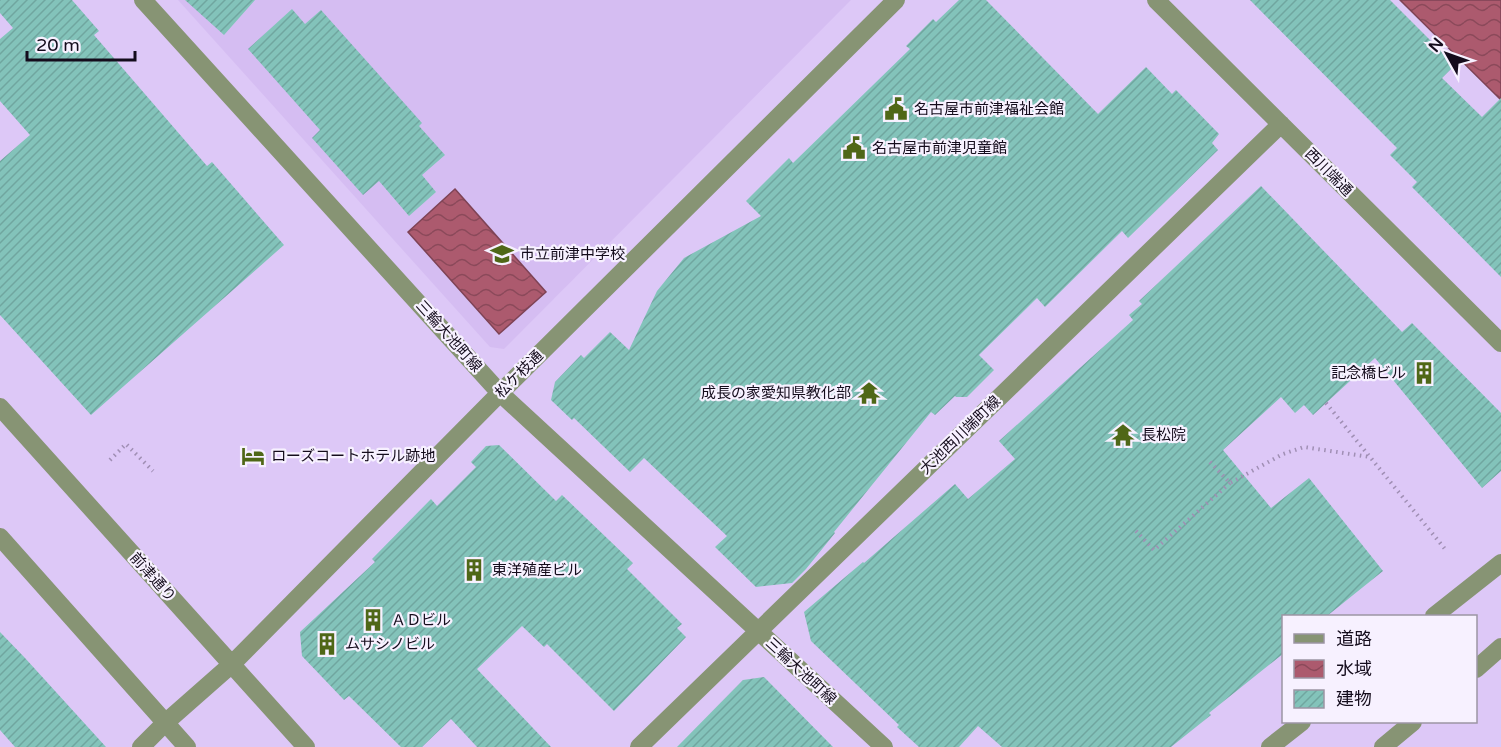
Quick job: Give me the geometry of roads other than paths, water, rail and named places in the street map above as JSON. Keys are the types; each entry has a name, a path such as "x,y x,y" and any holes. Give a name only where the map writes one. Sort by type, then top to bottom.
{"street":[{"name":"三輪大池町線","path":"143,0 500,393 884,747"},
{"name":"松ケ枝通","path":"141,747 232,664 500,393 896,0"},
{"name":"西川端通","path":"1156,0 1501,344"},
{"name":"大池西川端町線","path":"639,747 1281,124"},
{"name":"前津通り","path":"0,407 306,747"},
{"path":"0,537 187,747"},
{"path":"1435,615 1501,563"},
{"path":"1477,668 1501,647"},
{"path":"1270,747 1301,723"},
{"path":"1383,747 1412,723"}],"water":[{"path":"1400,0 1501,0 1501,100"},
{"path":"455,189 546,292 499,334 408,232"}],"place":[{"name":"名古屋市前津福祉会館","path":"896,109"},
{"name":"名古屋市前津児童館","path":"854,148"},
{"name":"市立前津中学校","path":"502,254"},
{"name":"記念橋ビル","path":"1424,373"},
{"name":"成長の家愛知県教化部","path":"869,393"},
{"name":"長松院","path":"1123,435"},
{"name":"ローズコートホテル跡地","path":"253,456"},
{"name":"東洋殖産ビル","path":"474,570"},
{"name":"ＡＤビル","path":"373,620"},
{"name":"ムサシノビル","path":"327,644"}]}
